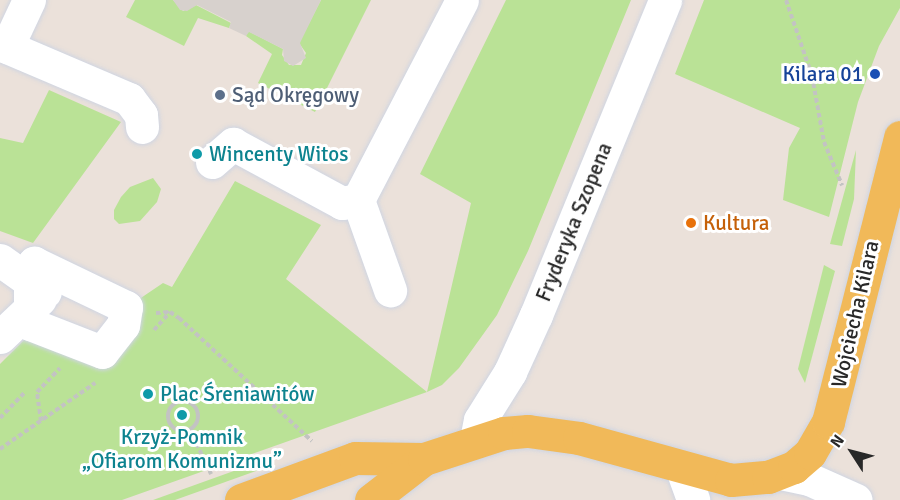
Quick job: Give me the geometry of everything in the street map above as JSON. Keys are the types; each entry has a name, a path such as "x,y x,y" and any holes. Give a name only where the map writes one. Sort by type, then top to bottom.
{"main road":[{"name":"Wojciecha Kilara","path":"781,473 810,453 828,422 900,137"},
{"path":"371,500 424,459 476,440 528,432 579,438 682,469 748,481 781,473"},
{"path":"241,500 355,458 424,459"}],"street":[{"path":"29,0 3,51 129,99 141,115 142,127"},
{"path":"390,290 358,200 462,0"},
{"name":"Fryderyka Szopena","path":"476,440 480,420 510,372 531,326 665,0"},
{"path":"212,162 233,144 342,203 358,200"},
{"path":"0,261 36,293"},
{"path":"0,337 36,293 79,284 126,307 138,326 123,325 102,352 34,329 30,324 36,293"},
{"path":"682,469 693,500"},
{"path":"781,473 803,500"},
{"path":"781,473 809,479 856,500"}],"path":[{"path":"786,0 812,76 824,142 842,185"},
{"path":"160,312 170,312 312,441"},
{"path":"159,325 170,312"},
{"path":"41,421 37,392 61,367"},
{"path":"0,449 100,380"},
{"path":"0,418 26,391"},
{"path":"183,400 196,408 198,416 190,430 178,431 168,421 169,408 176,402 183,400"},
{"path":"190,430 211,474"}],"green space":[{"path":"135,0 173,0 183,11 196,5 231,23 229,28 198,18 184,46 126,17"},
{"path":"321,0 371,0 315,112 258,83 272,54 246,36 248,31 283,49 282,55 289,65 301,65 306,53 299,43"},
{"path":"506,0 631,0 528,251 497,315 459,368 442,385 427,392 471,203 420,174"},
{"path":"704,0 900,0 900,8 879,46 858,102 829,217 783,200 789,148 800,128 675,74"},
{"path":"49,90 121,122 33,243 0,231 0,138 23,143"},
{"path":"856,150 854,199 842,246 830,244"},
{"path":"153,178 161,189 157,202 140,221 119,224 114,219 114,210 121,197 130,187"},
{"name":"Plac Śreniawitów","path":"235,181 321,225 286,279 427,392 122,500 0,500 0,364 35,329 102,351 129,306 163,283 172,287"},
{"path":"824,265 835,271 805,383 798,369"},
{"path":"267,459 270,466 175,500 153,500"}],"shaded area":[{"path":"173,0 321,0 300,43 306,58 293,66 284,61 283,49 249,32 246,36 229,28 231,22 197,5 187,11 180,10"}],"place":[{"name":"Kilara 01","path":"875,74"},
{"name":"Sąd Okręgowy","path":"220,95"},
{"name":"Wincenty Witos","path":"197,154"},
{"name":"Kultura","path":"691,223"},
{"name":"Plac Śreniawitów","path":"148,394"},
{"name":"Krzyż-Pomnik „Ofiarom Komunizmu”","path":"182,415"}]}
